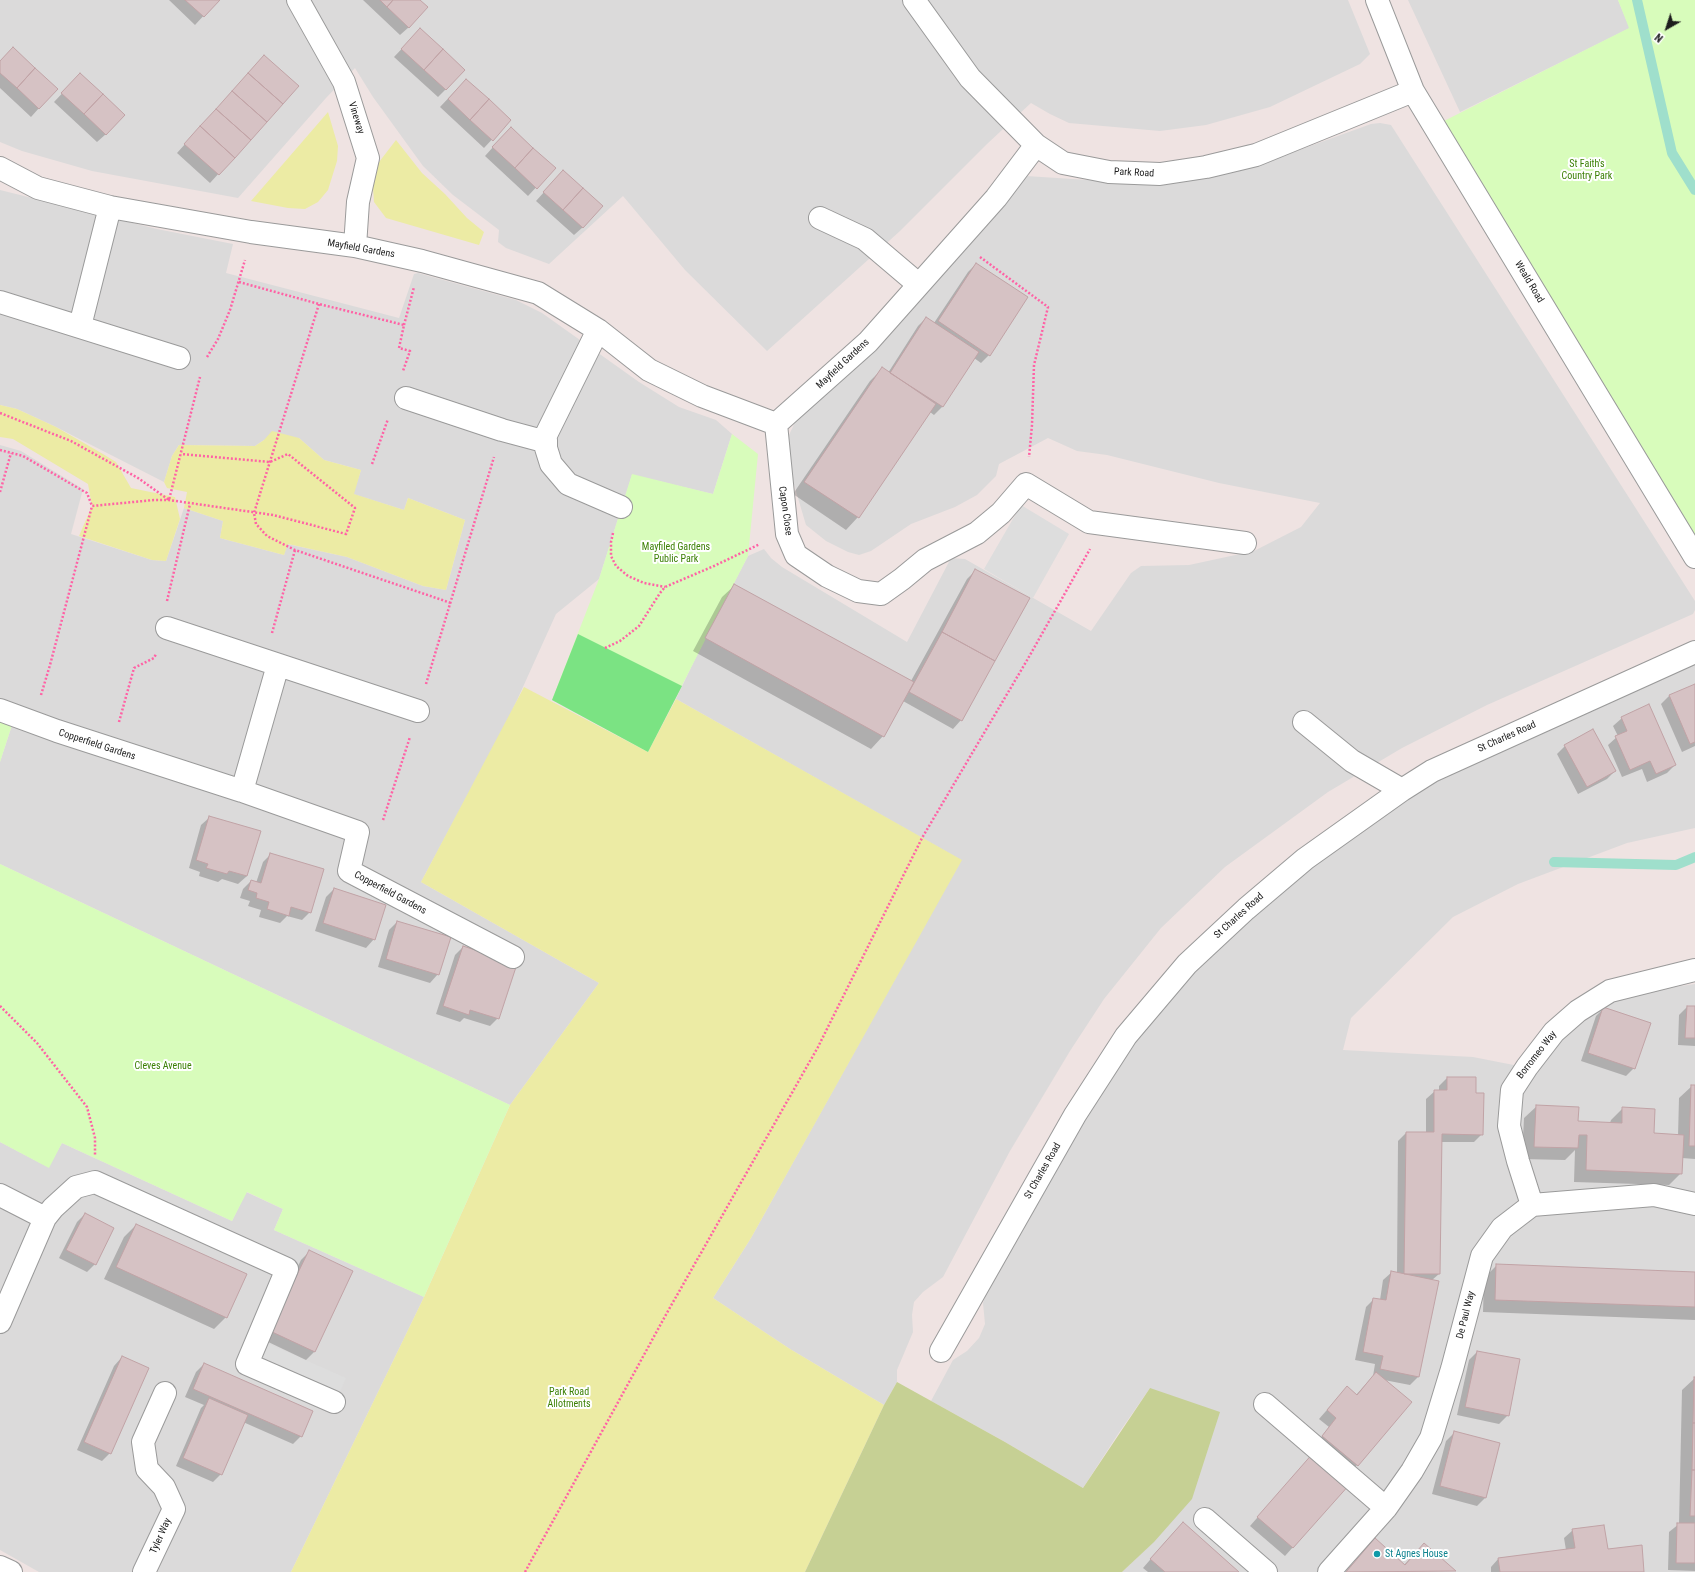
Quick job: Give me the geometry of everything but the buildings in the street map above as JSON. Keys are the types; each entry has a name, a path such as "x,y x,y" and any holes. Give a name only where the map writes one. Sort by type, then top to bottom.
{"street":[{"name":"Vineway","path":"298,0 344,82 368,158 358,202 354,246"},
{"name":"Park Road","path":"914,0 970,78 1036,144 1063,163 1109,172 1160,174 1206,167 1256,155 1413,91"},
{"name":"Weald Road","path":"1377,0 1413,91 1695,557"},
{"name":"Mayfield Gardens","path":"0,168 38,188 110,207 251,232 354,246 422,261 538,293 598,330 649,370 702,396 776,424 868,342 996,198 1036,144"},
{"path":"80,326 110,207"},
{"path":"820,218 865,239 918,284"},
{"path":"0,302 179,358"},
{"path":"543,441 598,330"},
{"path":"401,396 502,430 543,441 546,440 546,448 551,464 568,484 621,508"},
{"name":"Capon Close","path":"776,424 787,534 796,555 827,576 858,591 881,594 925,560 978,533 995,518 1026,484"},
{"path":"1026,484 1089,522 1245,543"},
{"path":"167,628 418,711"},
{"name":"St Charles Road","path":"941,1351 1075,1115 1126,1036 1187,964 1246,909 1305,859 1402,790 1432,771 1695,652"},
{"path":"242,791 271,663"},
{"name":"Copperfield Gardens","path":"0,710 57,732 242,791 358,832 349,871 513,957"},
{"path":"1304,722 1352,761 1402,790"},
{"name":"Borromeo Way","path":"1532,1205 1509,1126 1512,1090 1527,1067 1554,1032 1578,1011 1610,991 1695,970"},
{"path":"0,1322 45,1218 60,1200 76,1186 95,1182 287,1269 247,1364 334,1402"},
{"path":"0,1195 45,1218"},
{"path":"1532,1205 1654,1195 1695,1204"},
{"name":"De Paul Way","path":"1329,1572 1386,1508 1412,1471 1431,1438 1452,1369 1482,1256 1502,1228 1532,1205"},
{"name":"Tyler Way","path":"144,1572 174,1509 164,1487 147,1469 143,1442 165,1393"},
{"path":"1265,1404 1386,1508"},
{"path":"1205,1519 1266,1572"},
{"path":"0,1567 11,1572"}],"path":[{"path":"169,500 204,363 218,339 240,282 251,232"},
{"path":"958,240 1048,307 1034,365 1032,425 1026,484"},
{"path":"372,464 401,396 410,351 398,348 422,261"},
{"path":"240,282 319,304 404,325"},
{"path":"319,304 254,513 256,524 267,536 295,550 451,603"},
{"path":"179,358 204,363"},
{"path":"0,413 72,442 138,478 169,500"},
{"path":"358,832 383,822 451,603 502,430"},
{"path":"0,450 23,456 87,493 92,506 50,665"},
{"path":"0,492 11,453"},
{"path":"92,506 169,500 273,515 346,534 355,508 288,454 270,462 181,454"},
{"path":"111,750 134,668 154,658 167,628 166,597 190,504"},
{"path":"621,508 611,542 611,556 616,566 628,576 644,583 665,587"},
{"path":"525,1572 672,1304 818,1047 922,838 1026,662 1104,525"},
{"path":"605,648 620,641 639,626 665,587 714,566 767,540 787,534"},
{"path":"271,663 295,550"},
{"path":"0,1006 37,1043 87,1107 95,1138 95,1182"}],"shaded area":[{"path":"0,0 1348,0 1370,54 1360,64 1270,107 1206,125 1160,131 1069,123 1031,103 987,144 900,231 767,351 685,270 623,196 549,264 506,248 498,242 499,230 453,195 423,166 373,97 355,68 326,98 238,198 92,171 22,151 0,142"},
{"path":"1408,0 1618,0 1630,28 1460,112"},
{"path":"1380,123 1391,125 1695,601 1695,610 1693,614 1487,705 1402,748 1328,792 1225,867 1161,928 1104,999 1070,1051 1010,1151 943,1277 923,1292 914,1302 912,1315 913,1332 897,1370 897,1382 884,1405 790,1349 713,1298 751,1238 961,860 676,699 705,638 748,556 764,549 771,558 782,567 907,642 951,558 965,559 1091,631 1131,573 1141,566 1189,565 1254,551 1301,527 1320,503 1219,483 1107,455 1077,451 1048,438 999,464 996,476 977,495 955,507 911,524 871,551 859,555 848,552 826,541 806,525 787,461 789,435 797,418 811,408 836,385 1026,176 1135,183 1207,178 1252,167 1371,124"},
{"path":"0,190 157,229 233,244 226,273 399,318 414,274 418,273 516,300 542,313 639,382 679,407 716,420 732,434 713,494 632,475 599,579 556,614 508,720 421,882 599,983 510,1105 0,864 0,762 12,725 0,720 0,445 21,451 83,489 71,534 152,560 166,561 184,508 223,521 220,538 284,555 287,544 347,557 423,586 446,590 465,520 408,498 404,510 353,494 361,470 324,460 299,438 264,440 255,446 179,445 172,456 164,482 56,427 17,409 0,405"},
{"path":"1021,505 1069,534 1033,598 984,569"},
{"path":"1695,664 1695,828 1627,843 1518,884 1453,917 1351,1018 1343,1050 1473,1057 1534,1069 1544,1052 1600,1006 1632,993 1695,984 1695,1572 1122,1572 1154,1541 1150,1388 1083,1488 931,1401 953,1360 967,1351 979,1338 985,1324 983,1303 987,1290 1095,1103 1136,1036 1230,923 1428,784"},
{"path":"0,1142 48,1167 62,1143 232,1221 246,1192 283,1209 274,1230 424,1297 291,1572 39,1572 0,1550"},
{"path":"258,1339 346,1378 338,1396 250,1357"}],"green space":[{"name":"St Faith's Country Park","path":"1618,0 1695,0 1695,557 1434,126 1629,28"},
{"path":"328,112 338,146 337,161 328,190 318,202 305,209 288,208 251,201"},
{"path":"396,140 422,173 445,194 467,218 484,232 479,245 386,218 374,202 373,187 376,166"},
{"path":"0,405 17,409 56,427 116,462 131,488 175,497 180,519 166,561 152,560 79,536 92,506 88,484 13,439 0,437"},
{"path":"272,431 299,438 324,460 361,470 354,494 404,510 408,498 465,520 446,590 423,586 347,557 288,544 284,555 220,538 223,521 184,508 187,492 167,488 164,482 172,456 179,445 255,446 264,440"},
{"name":"Mayfiled Gardens Public Park","path":"732,434 758,454 748,556 648,752 552,700 599,579 632,474 713,494"},
{"path":"578,634 682,686 648,752 552,700"},
{"name":"Park Road Allotments","path":"524,687 648,752 676,699 962,860 751,1238 713,1298 790,1349 884,1405 805,1572 291,1572 424,1297 510,1105 599,983 421,882"},
{"path":"0,720 12,725 0,762"},
{"name":"Cleves Avenue","path":"0,864 510,1105 424,1297 274,1230 283,1209 247,1192 232,1221 62,1143 49,1168 0,1142"},
{"path":"897,1382 1005,1442 1083,1488 1150,1388 1220,1412 1192,1499 1154,1542 1122,1572 805,1572 884,1405"}],"waterway":[{"path":"1637,0 1672,153 1695,190"},
{"path":"1554,862 1676,865 1695,857"}],"place":[{"name":"St Agnes House","path":"1377,1554"}]}
